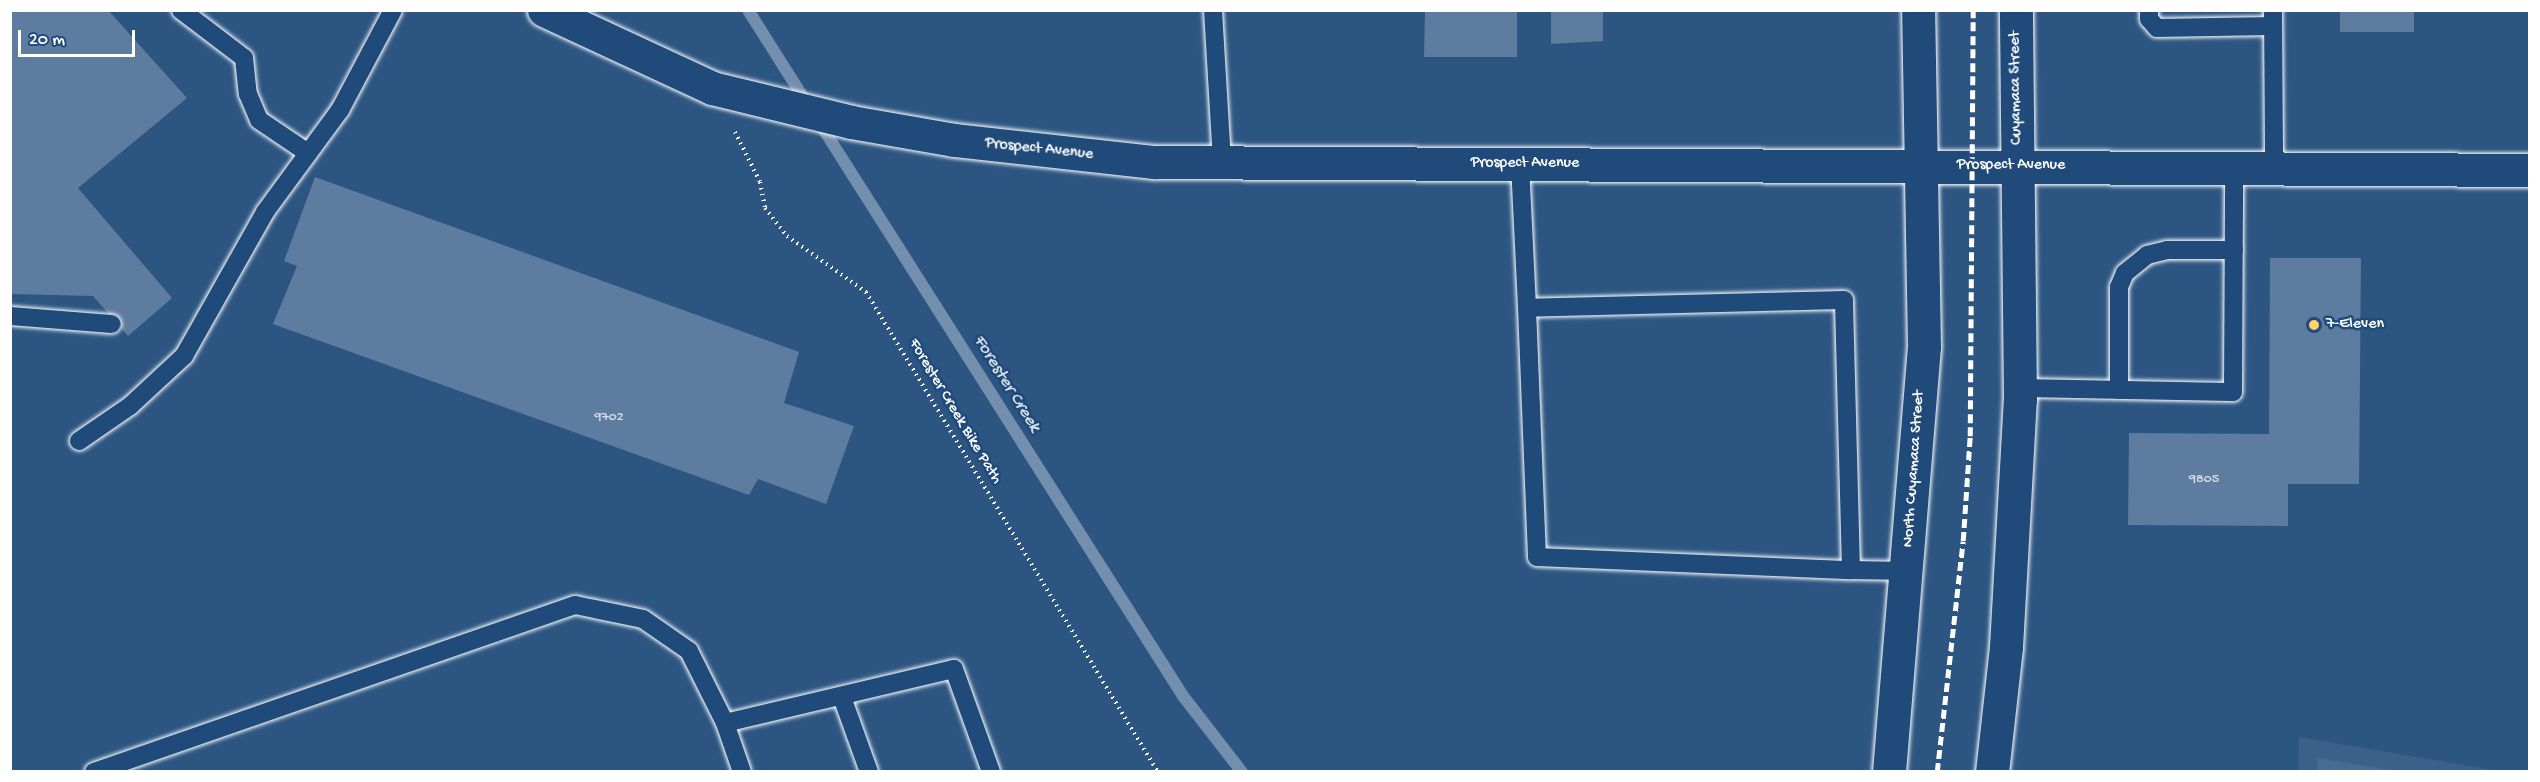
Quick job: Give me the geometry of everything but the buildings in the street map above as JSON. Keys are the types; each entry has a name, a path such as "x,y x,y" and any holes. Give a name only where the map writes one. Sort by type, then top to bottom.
{"main road":[{"name":"Prospect Avenue","path":"544,10 712,88 748,97 851,122 954,140 1154,162 2529,170"},
{"path":"1918,10 1921,166"},
{"name":"Cuyamaca Street","path":"2016,10 2018,166"},
{"name":"North Cuyamaca Street","path":"1889,771 1924,347 1921,166"},
{"path":"1992,771 2006,647 2019,388 2018,166"}],"lane":[{"path":"181,10 244,58 248,94 259,120 308,153"},
{"path":"79,441 130,406 184,356 265,212 340,110 393,10"},
{"path":"1213,10 1222,162"},
{"path":"2149,10 2149,19 2157,28 2273,18 2274,167"},
{"path":"1520,164 1538,557 1907,571"},
{"path":"2019,388 2233,392 2234,168"},
{"path":"2119,390 2119,287 2125,273 2147,255 2168,250 2234,250"},
{"path":"1527,308 1844,300 1851,570"},
{"path":"10,316 112,324"},
{"path":"94,771 575,605 643,619 689,651 725,723 742,771"},
{"path":"725,723 954,669 991,771"},
{"path":"842,697 869,771"}],"path":[{"name":"Forester Creek Bike Path","path":"712,88 760,182 765,208 787,236 866,292 1158,771"}],"shaded area":[{"path":"2299,737 2499,771 2298,772"},
{"path":"2318,758 2398,771 2317,771"}],"waterway":[{"name":"Forester Creek","path":"748,10 808,105"},
{"name":"Forester Creek","path":"817,119 1183,696 1242,772"}],"railway":[{"path":"1937,772 1963,541 1970,436 1973,10"}],"place":[{"name":"7-Eleven","path":"2314,325"}]}
